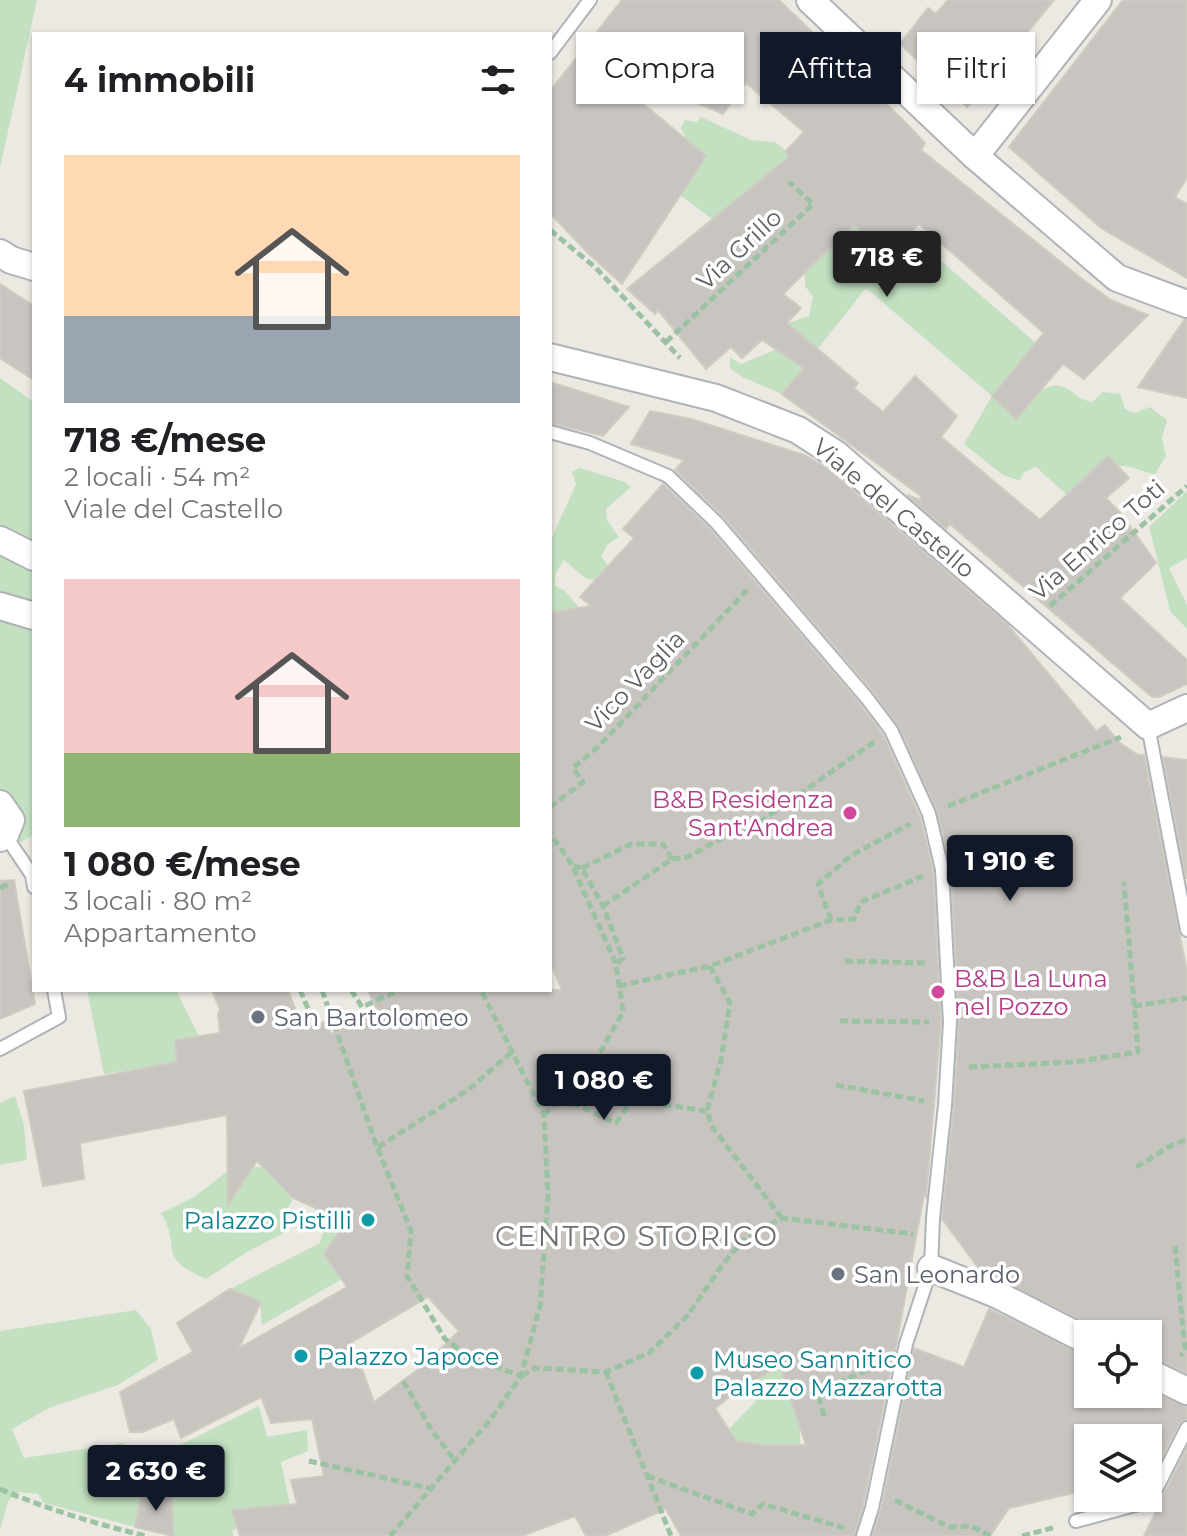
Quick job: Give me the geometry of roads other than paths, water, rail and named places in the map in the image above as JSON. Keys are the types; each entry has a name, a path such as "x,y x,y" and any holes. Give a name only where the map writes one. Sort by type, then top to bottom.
{"street":[{"path":"810,0 975,156 1117,278 1187,303"},
{"path":"975,156 1098,0"},
{"name":"Viale del Castello","path":"552,357 716,398 798,430 837,455 1148,726"},
{"path":"0,540 32,556"},
{"path":"0,606 32,615"},
{"path":"1148,726 1187,708"},
{"path":"0,804 11,820 2,836"},
{"path":"931,1268 996,1294 1074,1334"}],"lane":[{"path":"552,50 590,0"},
{"path":"15,260 32,275"},
{"path":"552,433 590,443 668,476 716,522 891,730 929,814 942,869 950,1022 931,1268 906,1344 864,1535"},
{"path":"1148,726 1182,876 1187,930"},
{"path":"2,836 32,875"},
{"path":"0,1049 59,1017 54,992"},
{"path":"1076,1521 1150,1501 1187,1428"}],"place":[{"name":"B&B Residenza Sant'Andrea","path":"850,813"},
{"name":"B&B La Luna nel Pozzo","path":"938,992"},
{"name":"San Bartolomeo","path":"258,1017"},
{"name":"Palazzo Pistilli","path":"368,1220"},
{"name":"San Leonardo","path":"838,1274"},
{"name":"Palazzo Japoce","path":"301,1356"},
{"name":"Museo Sannitico Palazzo Mazzarotta","path":"697,1373"}],"district":[{"name":"CENTRO STORICO","path":"637,1236"}]}
